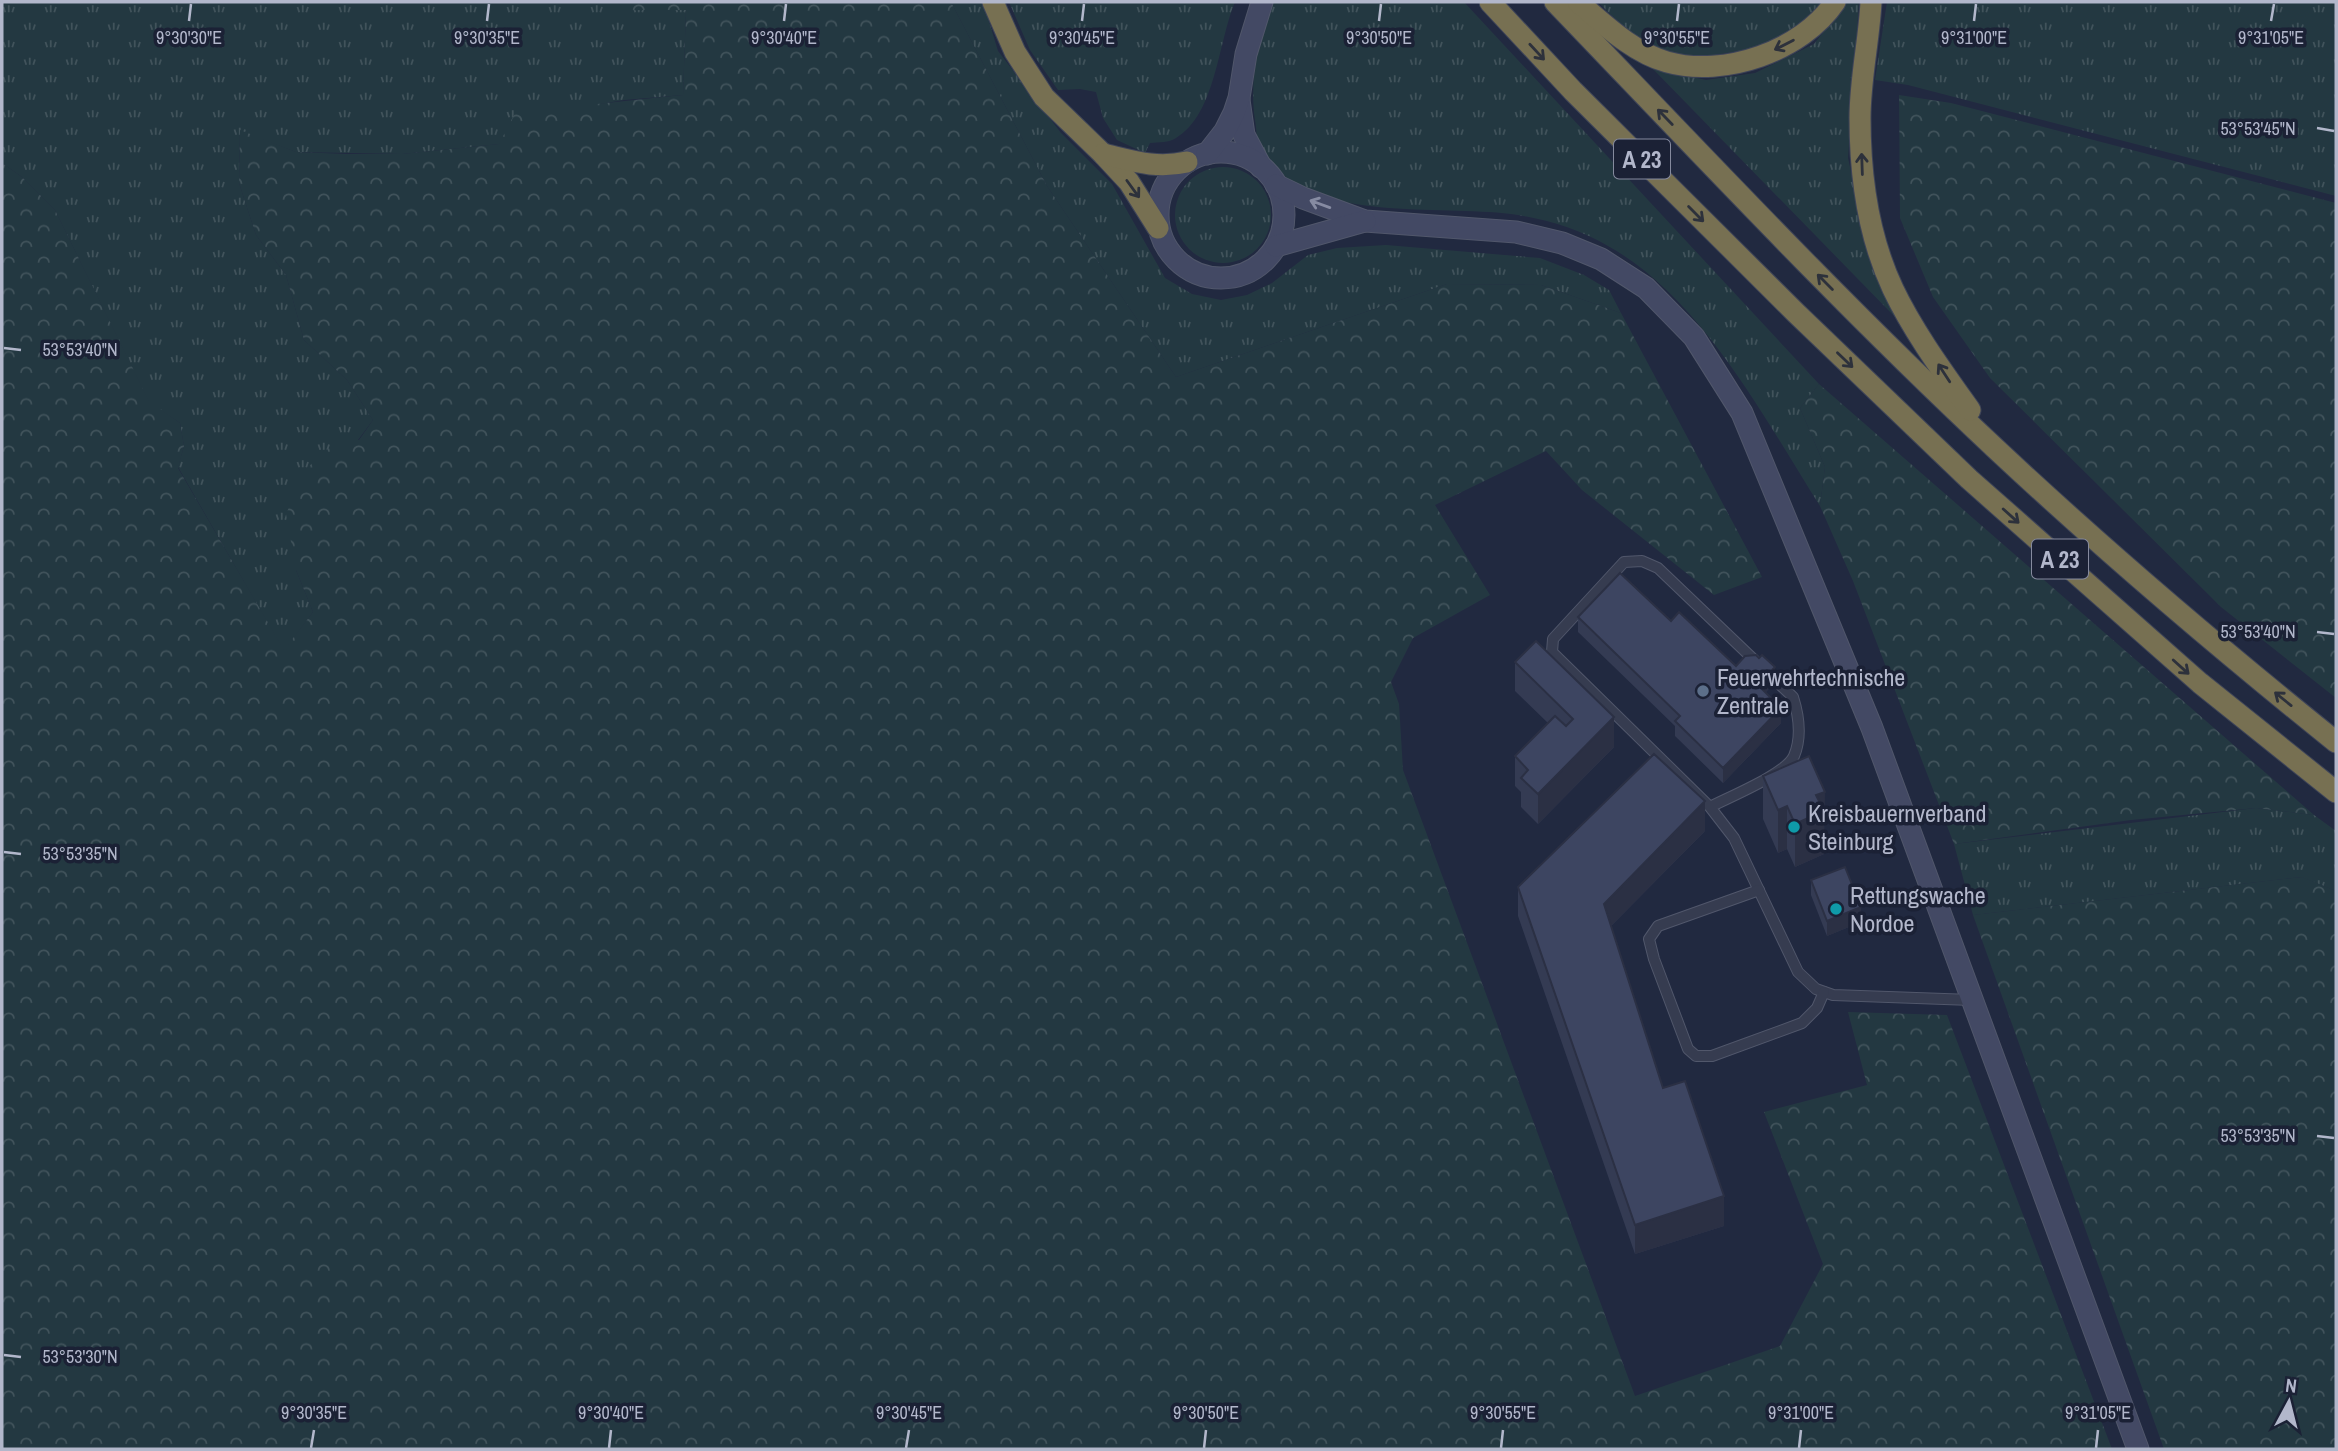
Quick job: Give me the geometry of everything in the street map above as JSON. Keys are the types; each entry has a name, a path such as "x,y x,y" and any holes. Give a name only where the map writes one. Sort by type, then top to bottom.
{"highway":[{"path":"993,2 1016,52 1044,97 1103,153 1134,188 1158,228"},
{"name":"A 23","path":"1490,2 1573,90 1786,303 1969,479 2200,683 2336,792"},
{"name":"A 23","path":"1555,2 1823,280 1996,450 2225,653 2336,741"},
{"path":"1578,2 1627,43 1637,48 1667,62 1710,67 1751,60 1785,46 1812,29 1835,2"},
{"path":"1871,2 1860,118 1863,179 1873,234 1893,289 1996,450"},
{"path":"1103,153 1147,164 1167,166 1186,162"}],"main road":[{"path":"1207,154 1225,131 1239,98 1246,54 1262,2"},
{"path":"1239,98 1244,135 1261,167 1276,185 1283,205 1283,226 1276,246 1260,266 1237,277 1211,278 1187,269 1168,252 1158,228 1157,209 1162,191 1172,175 1186,162 1207,154 1226,152 1245,157 1261,167"},
{"path":"1276,185 1365,221 1516,232 1562,243 1601,258 1646,288 1694,337 1742,413 1872,728 2138,1449"},
{"path":"1276,246 1365,221"}],"lane":[{"path":"1710,807 1775,775 1793,758 1800,721 1793,697 1658,568 1642,561 1624,562 1553,639 1552,652 1710,807 1734,838 1798,972 1816,989 1833,995 1972,1000"},
{"path":"1759,890 1658,926 1649,939 1688,1049 1696,1056 1712,1056 1802,1023 1817,1009 1824,992"}],"green space":[{"path":"2,2 617,2 626,10 686,10 683,95 624,100 571,109 499,144 402,154 296,152 240,131 239,183 256,235 286,275 304,340 347,380 373,420 358,440 296,570 313,612 284,651 178,467 184,446 180,423 149,402 55,210 22,177 2,163"},
{"path":"617,2 951,2 1047,186 1176,377 1447,284 1541,285 1621,313 1762,577 1714,595 1582,490 1546,451 1435,505 1490,595 1413,638 1391,682 1399,704 1403,770 1635,1396 1780,1346 1823,1264 1764,1112 1867,1085 1848,1012 1947,1015 2112,1449 2,1449 2,163 22,177 55,210 149,401 180,423 184,446 178,468 284,650 313,612 296,570 286,514 307,468 340,438 359,440 373,420 347,380 304,340 286,275 256,235 239,183 240,130 296,152 402,154 499,144 516,111 683,95 686,10 625,10"},
{"path":"951,2 983,2 998,51 1061,133 1112,184 1165,278 1192,294 1221,300 1247,295 1272,283 1308,255 1337,248 1386,245 1540,258 1584,275 1609,290 1621,313 1541,285 1447,284 1176,377 1047,186"},
{"path":"1009,2 1235,2 1208,95 1200,112 1176,138 1167,142 1150,143 1145,153 1117,140 1103,118 1096,92 1080,89 1058,90 1030,50"},
{"path":"1274,2 1464,2 1819,384 1800,408 1825,467 1820,506 1753,399 1702,328 1673,296 1642,268 1608,246 1564,226 1518,215 1389,208 1324,197 1297,185 1274,167 1260,152 1257,141 1253,90 1259,45"},
{"path":"1598,2 1823,2 1809,20 1787,37 1751,49 1709,56 1675,55 1630,34"},
{"path":"1844,2 1859,2 1848,158 1866,240 1896,318 1652,68 1706,80 1755,73 1814,44"},
{"path":"1887,2 2336,2 2336,196 1908,85 1875,80"},
{"path":"1899,95 1951,103 2336,203 2336,698 2221,607 1990,378 1933,297 1900,218"},
{"path":"1223,167 1241,171 1257,181 1267,197 1271,215 1267,233 1257,249 1241,259 1223,263 1205,259 1189,249 1179,233 1175,215 1179,197 1189,181 1205,171"},
{"path":"1819,384 2314,815 2256,808 2131,820 1954,844 1853,581 1820,506 1825,467 1800,408"},
{"path":"2256,808 2314,815 2336,831 2336,891 2301,877 1973,915 1954,844"},
{"path":"2302,877 2336,891 2336,1449 2164,1449 1973,915"}],"building":[{"name":"Feuerwehrtechnische Zentrale","path":"1620,573 1671,621 1679,612 1736,666 1745,656 1756,655 1759,658 1762,655 1775,667 1758,685 1781,708 1723,768 1675,721 1680,716 1578,617"},
{"path":"1536,641 1614,717 1538,794 1521,778 1528,770 1515,756 1555,716 1566,726 1573,719 1515,662"},
{"path":"1654,754 1705,801 1604,904 1663,1088 1685,1081 1724,1196 1635,1225 1518,887"},
{"path":"1809,756 1825,792 1816,795 1824,811 1795,824 1787,806 1778,810 1763,776"},
{"path":"1845,867 1861,907 1827,921 1811,880"}],"place":[{"name":"Feuerwehrtechnische Zentrale","path":"1703,691"},
{"name":"Kreisbauernverband Steinburg","path":"1794,827"},
{"name":"Rettungswache Nordoe","path":"1836,909"}]}
